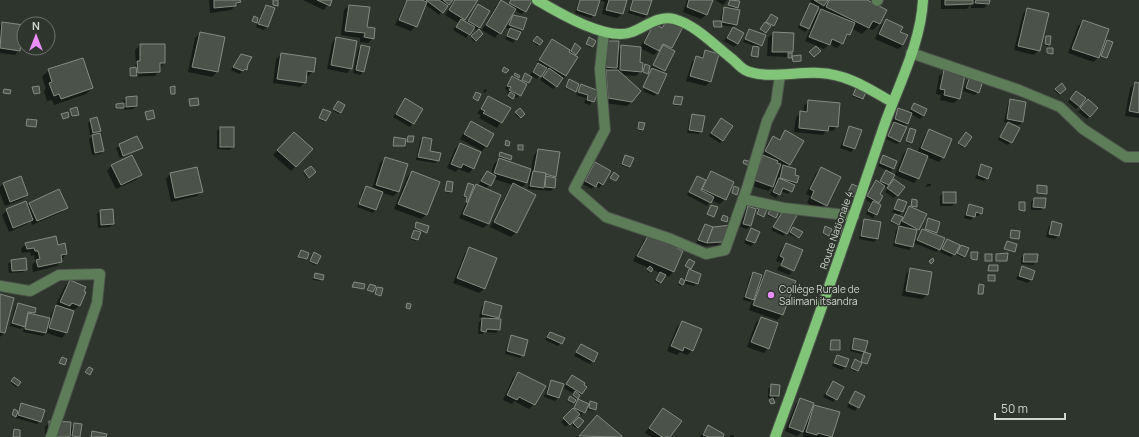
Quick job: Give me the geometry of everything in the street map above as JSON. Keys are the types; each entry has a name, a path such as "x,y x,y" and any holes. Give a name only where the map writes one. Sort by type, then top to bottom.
{"main road":[{"path":"538,0 561,15 613,35 631,33 650,23 667,18 674,19 692,26 746,70 769,75 821,73 854,80 892,102"},
{"name":"Route Nationale 4","path":"775,437 854,216 892,102 911,53 921,21 923,0"}],"street":[{"path":"604,32 600,69 605,130 574,189 606,217 671,239 706,254 725,250 767,121 776,103 780,75"},
{"path":"911,53 1012,87 1060,107 1083,129 1126,157 1139,157"},
{"path":"743,198 784,208 854,216"},
{"path":"0,286 30,291 59,275 100,274 97,303 51,437"}],"building":[{"path":"214,0 240,0 241,2 236,3 236,6 214,8"},
{"path":"273,0 278,0 278,6 273,5"},
{"path":"317,0 332,0 330,6"},
{"path":"407,0 421,0 427,2 417,27 399,20"},
{"path":"426,0 439,0 448,6 443,13"},
{"path":"443,0 453,0 449,5"},
{"path":"455,0 478,0 465,20 449,10"},
{"path":"501,0 516,9 501,34 486,25"},
{"path":"511,0 532,1 526,12 509,3"},
{"path":"580,0 600,0 595,16 577,10"},
{"path":"609,0 627,0 623,14 606,10"},
{"path":"633,0 652,0 647,15 630,10"},
{"path":"689,0 713,0 707,15 687,7"},
{"path":"730,0 740,1 738,8 728,5"},
{"path":"814,0 828,0 824,6"},
{"path":"829,0 867,0 887,10 880,24 873,21 869,28 826,7"},
{"path":"945,0 973,0 973,4 945,5"},
{"path":"976,0 990,0 989,4 975,3"},
{"path":"810,3 819,7 809,29 800,25"},
{"path":"478,4 490,11 480,28 468,21"},
{"path":"266,5 275,8 268,27 258,24"},
{"path":"349,5 370,7 367,27 375,28 374,39 364,37 365,33 345,31"},
{"path":"724,7 740,10 737,25 722,22"},
{"path":"1027,8 1049,13 1040,51 1018,46"},
{"path":"821,9 855,23 850,35 847,34 843,44 832,39 830,45 809,37"},
{"path":"771,14 778,18 774,26 766,22"},
{"path":"513,15 527,18 523,30 509,25"},
{"path":"254,16 258,18 257,23 252,21"},
{"path":"461,19 475,27 470,35 456,27"},
{"path":"886,19 903,27 900,32 908,35 903,45 879,34"},
{"path":"667,20 683,27 672,48 663,44 659,51 644,43 654,23 662,28"},
{"path":"1083,20 1109,29 1099,58 1072,49"},
{"path":"713,21 721,21 722,27 714,27"},
{"path":"2,22 16,24 16,50 0,48"},
{"path":"765,22 771,26 766,33 760,29"},
{"path":"733,27 744,33 738,44 727,38"},
{"path":"510,28 521,32 517,40 507,36"},
{"path":"479,29 483,34 476,41 471,36"},
{"path":"749,29 766,35 762,46 745,39"},
{"path":"200,32 225,37 218,72 192,67"},
{"path":"773,32 794,33 793,52 772,52"},
{"path":"537,36 543,41 540,45 533,41"},
{"path":"1046,36 1051,36 1050,45 1045,44"},
{"path":"336,37 357,41 352,69 331,65"},
{"path":"589,37 596,41 593,47 586,44"},
{"path":"552,39 570,50 569,52 578,57 566,76 539,60"},
{"path":"1107,40 1113,42 1107,58 1101,56"},
{"path":"605,41 619,41 617,68 604,67"},
{"path":"575,43 581,48 576,55 571,51"},
{"path":"140,44 165,44 165,63 160,63 160,72 138,73 137,61 140,61"},
{"path":"361,45 370,47 364,72 356,70"},
{"path":"621,45 641,47 640,62 643,63 642,72 620,70"},
{"path":"663,45 675,51 665,71 653,65"},
{"path":"753,46 759,47 758,57 751,56"},
{"path":"816,46 821,51 814,57 809,52"},
{"path":"1047,48 1053,48 1053,54 1047,53"},
{"path":"705,50 719,54 711,82 690,76 696,56 703,58"},
{"path":"281,53 316,58 314,72 307,71 306,83 277,79"},
{"path":"788,53 792,53 792,58 788,58"},
{"path":"241,54 252,57 248,64 247,70 245,69 243,71 233,67"},
{"path":"801,55 801,61 793,62 792,56"},
{"path":"83,58 93,88 61,99 59,94 54,96 49,83 52,82 48,69"},
{"path":"538,63 547,68 541,77 533,72"},
{"path":"645,64 650,66 648,74 643,72"},
{"path":"136,67 137,76 130,76 130,68"},
{"path":"504,67 509,70 506,73 502,71"},
{"path":"549,68 563,78 557,87 543,77"},
{"path":"652,68 667,74 658,94 643,87"},
{"path":"606,70 618,70 641,91 632,102 608,98"},
{"path":"944,70 965,75 960,99 944,95 945,90 940,89"},
{"path":"515,73 520,76 519,78 514,75"},
{"path":"525,73 532,77 529,83 522,80"},
{"path":"512,76 527,84 521,96 509,90 511,87 507,86"},
{"path":"970,76 983,81 979,93 966,88"},
{"path":"569,79 579,84 576,92 566,87"},
{"path":"1135,82 1139,83 1139,113 1129,111"},
{"path":"1062,83 1066,89 1060,94 1055,89"},
{"path":"581,84 599,91 594,102 587,100 588,95 578,92"},
{"path":"39,86 40,93 34,94 32,87"},
{"path":"175,86 175,94 171,94 170,87"},
{"path":"856,88 866,92 863,99 853,95"},
{"path":"4,89 11,90 10,94 3,93"},
{"path":"1076,91 1086,98 1080,107 1070,99"},
{"path":"476,92 481,94 478,101 473,98"},
{"path":"510,92 515,95 513,99 508,96"},
{"path":"137,96 137,106 126,107 126,97"},
{"path":"488,96 511,108 502,123 483,113 485,111 481,109"},
{"path":"675,96 683,97 681,105 673,104"},
{"path":"198,98 199,105 190,106 189,99"},
{"path":"405,98 423,109 414,124 396,114"},
{"path":"1010,99 1026,102 1023,122 1007,119"},
{"path":"1088,99 1098,108 1090,117 1080,108"},
{"path":"808,100 840,103 838,127 829,126 828,131 799,128 800,111 807,112"},
{"path":"338,101 345,105 341,113 333,109"},
{"path":"124,103 124,108 116,108 116,104"},
{"path":"914,103 927,109 924,116 911,109"},
{"path":"77,107 79,115 72,116 70,109"},
{"path":"520,108 525,114 521,118 515,112"},
{"path":"898,108 912,113 908,124 895,119"},
{"path":"323,109 331,112 326,121 319,118"},
{"path":"153,110 155,118 147,120 145,112"},
{"path":"68,112 69,117 63,119 61,114"},
{"path":"692,114 705,116 702,132 689,130"},
{"path":"97,117 101,131 93,133 90,119"},
{"path":"721,118 733,126 723,141 711,133"},
{"path":"27,119 37,120 36,127 26,126"},
{"path":"471,121 494,134 487,147 464,134"},
{"path":"639,122 645,123 643,130 638,129"},
{"path":"894,122 907,127 900,142 888,136"},
{"path":"1008,122 1020,128 1012,143 1000,137"},
{"path":"849,126 862,130 855,149 843,145"},
{"path":"220,127 234,127 234,147 220,147"},
{"path":"910,128 916,130 912,143 906,141"},
{"path":"929,129 952,139 944,158 921,148"},
{"path":"785,130 804,141 790,165 765,151 773,136 780,140"},
{"path":"294,132 313,149 296,167 277,150"},
{"path":"966,132 972,137 965,147 958,143"},
{"path":"100,133 104,151 95,153 92,135"},
{"path":"137,136 143,148 123,156 119,144"},
{"path":"408,136 414,136 413,142 407,142"},
{"path":"394,137 406,139 405,146 393,146"},
{"path":"423,137 432,139 430,151 441,153 439,161 418,157"},
{"path":"506,140 510,142 509,146 505,145"},
{"path":"460,143 481,152 474,169 463,164 461,168 451,164"},
{"path":"518,145 523,145 523,150 518,150"},
{"path":"908,148 928,156 919,179 899,171"},
{"path":"538,149 560,152 556,177 534,171"},
{"path":"500,152 512,156 511,160 499,156"},
{"path":"132,155 142,175 121,185 111,165"},
{"path":"625,155 634,158 630,167 622,164"},
{"path":"763,155 778,161 777,163 781,164 773,187 754,180"},
{"path":"883,155 897,161 894,169 880,163"},
{"path":"385,157 408,164 399,192 376,185"},
{"path":"499,158 531,169 527,183 494,173"},
{"path":"744,160 753,162 751,167 743,163"},
{"path":"595,162 611,171 603,185 598,182 596,187 585,181"},
{"path":"981,164 992,168 988,179 978,175"},
{"path":"783,165 796,169 795,175 799,176 797,183 780,178"},
{"path":"311,166 316,172 309,178 304,171"},
{"path":"197,167 203,192 175,198 170,173"},
{"path":"821,167 841,177 827,206 811,198 814,191 810,189"},
{"path":"886,170 895,175 889,185 880,181"},
{"path":"412,171 440,182 427,215 398,204"},
{"path":"487,171 496,176 491,186 481,181"},
{"path":"533,171 546,173 544,188 530,186"},
{"path":"711,171 734,182 726,200 702,189"},
{"path":"614,172 619,176 616,181 610,178"},
{"path":"21,176 28,195 10,202 3,183"},
{"path":"546,176 556,178 555,188 545,187"},
{"path":"697,176 706,180 701,190 714,197 711,203 689,192"},
{"path":"779,178 795,185 792,192 783,188 780,195 773,192"},
{"path":"894,179 905,187 898,196 887,188"},
{"path":"876,180 885,186 880,194 883,196 879,203 867,196"},
{"path":"447,181 453,182 452,192 445,191"},
{"path":"468,183 474,185 468,202 466,202 467,197 464,196"},
{"path":"513,183 536,195 517,233 494,222"},
{"path":"476,184 501,195 489,224 463,214"},
{"path":"852,184 859,187 854,197 847,194"},
{"path":"1037,185 1047,186 1047,194 1037,193"},
{"path":"366,186 383,192 376,210 359,204"},
{"path":"734,186 739,188 737,195 732,193"},
{"path":"59,189 68,208 37,221 29,203"},
{"path":"943,192 956,192 956,203 943,203"},
{"path":"1034,198 1046,198 1045,208 1033,207"},
{"path":"898,199 907,202 903,212 894,209"},
{"path":"912,199 917,200 917,207 911,206"},
{"path":"26,201 33,220 13,228 6,209"},
{"path":"873,201 881,205 877,215 868,211"},
{"path":"1019,202 1025,202 1025,211 1019,210"},
{"path":"969,204 983,208 982,214 976,212 975,217 966,215"},
{"path":"711,205 718,207 714,217 707,214"},
{"path":"757,205 767,209 764,217 757,214 759,209 756,208"},
{"path":"748,206 756,209 751,226 743,224"},
{"path":"909,206 927,214 919,230 902,221"},
{"path":"771,208 779,211 776,218 768,214"},
{"path":"113,209 114,224 101,225 100,210"},
{"path":"783,211 797,215 787,234 773,227"},
{"path":"895,214 903,217 899,225 891,221"},
{"path":"723,215 728,217 727,222 721,220"},
{"path":"928,218 940,222 937,233 925,229"},
{"path":"864,219 881,222 878,239 861,236"},
{"path":"1052,221 1062,224 1059,236 1049,234"},
{"path":"416,222 429,226 427,233 415,228"},
{"path":"705,224 713,227 707,243 698,240"},
{"path":"835,224 843,226 841,235 833,233"},
{"path":"731,225 722,242 707,243 713,227"},
{"path":"825,226 832,229 829,236 823,233"},
{"path":"899,226 917,230 913,247 895,243"},
{"path":"793,227 803,232 799,238 790,232"},
{"path":"751,228 760,232 755,243 746,240"},
{"path":"922,229 945,238 940,250 917,240"},
{"path":"414,230 421,232 418,240 411,238"},
{"path":"1011,230 1020,231 1019,239 1010,238"},
{"path":"649,234 677,244 677,248 683,251 674,272 637,256"},
{"path":"56,236 58,245 65,243 67,254 61,255 62,262 38,267 36,260 40,259 38,251 35,251 34,248 27,249 25,243"},
{"path":"947,239 960,245 955,255 942,249"},
{"path":"1007,241 1017,244 1015,252 1004,249"},
{"path":"786,243 803,250 794,271 781,265 784,258 780,256"},
{"path":"961,245 969,248 965,257 957,253"},
{"path":"469,247 497,258 485,289 457,278"},
{"path":"301,250 309,253 307,259 298,257"},
{"path":"314,252 321,256 317,264 310,261"},
{"path":"971,252 978,252 977,260 971,259"},
{"path":"1008,253 1007,261 996,261 996,254"},
{"path":"985,254 992,254 992,261 985,261"},
{"path":"1024,254 1038,254 1037,262 1023,262"},
{"path":"26,258 27,270 12,271 11,260"},
{"path":"933,258 934,261 931,264 929,261"},
{"path":"689,259 695,262 691,269 685,266"},
{"path":"989,265 998,265 998,271 988,271"},
{"path":"650,266 653,269 651,272 647,269"},
{"path":"1022,266 1035,271 1032,280 1019,276"},
{"path":"910,268 932,272 928,295 906,291"},
{"path":"689,269 701,274 698,284 685,280"},
{"path":"766,270 796,281 783,315 753,305"},
{"path":"660,272 666,275 661,283 656,280"},
{"path":"753,272 762,275 754,300 745,297"},
{"path":"315,273 324,275 323,280 314,278"},
{"path":"988,275 995,275 995,281 988,281"},
{"path":"681,278 685,281 683,285 679,283"},
{"path":"70,280 86,287 84,291 86,292 80,306 72,303 70,306 60,302"},
{"path":"354,282 365,284 364,289 352,287"},
{"path":"370,284 376,286 373,292 367,290"},
{"path":"979,284 984,285 983,294 978,294"},
{"path":"377,287 383,288 381,296 375,294"},
{"path":"0,294 14,298 5,333 0,332"},
{"path":"485,301 502,306 499,318 482,314"},
{"path":"18,303 36,308 35,313 28,312 25,327 12,323"},
{"path":"407,303 411,304 410,309 406,308"},
{"path":"56,305 74,311 67,333 49,328"},
{"path":"28,313 50,318 46,333 25,329"},
{"path":"761,317 778,323 769,349 751,342"},
{"path":"482,318 501,319 500,330 487,329 486,332 481,331"},
{"path":"682,321 702,329 693,351 684,347 683,351 671,346"},
{"path":"550,332 565,338 562,344 547,337"},
{"path":"511,335 528,340 524,356 507,351"},
{"path":"854,338 868,341 865,352 852,349"},
{"path":"831,340 840,340 840,350 830,350"},
{"path":"581,344 598,353 594,362 576,352"},
{"path":"864,352 871,354 867,364 861,362"},
{"path":"837,355 849,359 846,367 834,363"},
{"path":"62,357 67,359 65,365 59,363"},
{"path":"855,359 862,363 858,371 851,368"},
{"path":"89,367 93,369 90,375 85,372"},
{"path":"518,372 546,386 535,405 519,397 517,400 507,395"},
{"path":"572,375 585,383 584,385 587,387 582,394 566,384"},
{"path":"14,377 21,382 18,386 11,381"},
{"path":"551,380 564,384 559,398 547,394"},
{"path":"833,381 844,387 837,400 826,394"},
{"path":"771,384 780,385 779,396 770,396"},
{"path":"575,391 580,395 578,399 573,395"},
{"path":"855,391 865,396 859,408 849,403"},
{"path":"570,396 576,400 574,403 568,400"},
{"path":"773,398 775,403 771,404 769,400"},
{"path":"800,398 814,403 803,432 789,427"},
{"path":"578,399 589,404 585,413 574,408"},
{"path":"590,401 597,403 596,410 589,408"},
{"path":"21,403 45,410 41,422 18,415"},
{"path":"814,405 840,412 832,437 818,433 817,435 806,432"},
{"path":"573,408 580,414 570,425 563,418"},
{"path":"663,408 682,421 670,437 662,437 649,428"},
{"path":"14,409 18,411 16,417 12,415"},
{"path":"597,415 622,436 579,436"},
{"path":"579,417 584,421 578,428 573,423"},
{"path":"49,421 71,422 70,437 49,437"},
{"path":"74,423 82,424 80,437 72,436"},
{"path":"708,425 724,434 723,437 709,437 703,435"},
{"path":"14,429 20,430 20,437 13,437"},
{"path":"92,431 107,434 106,437 91,437"}],"place":[{"name":"Collège Rurale de Salimani itsandra","path":"771,295"}]}
